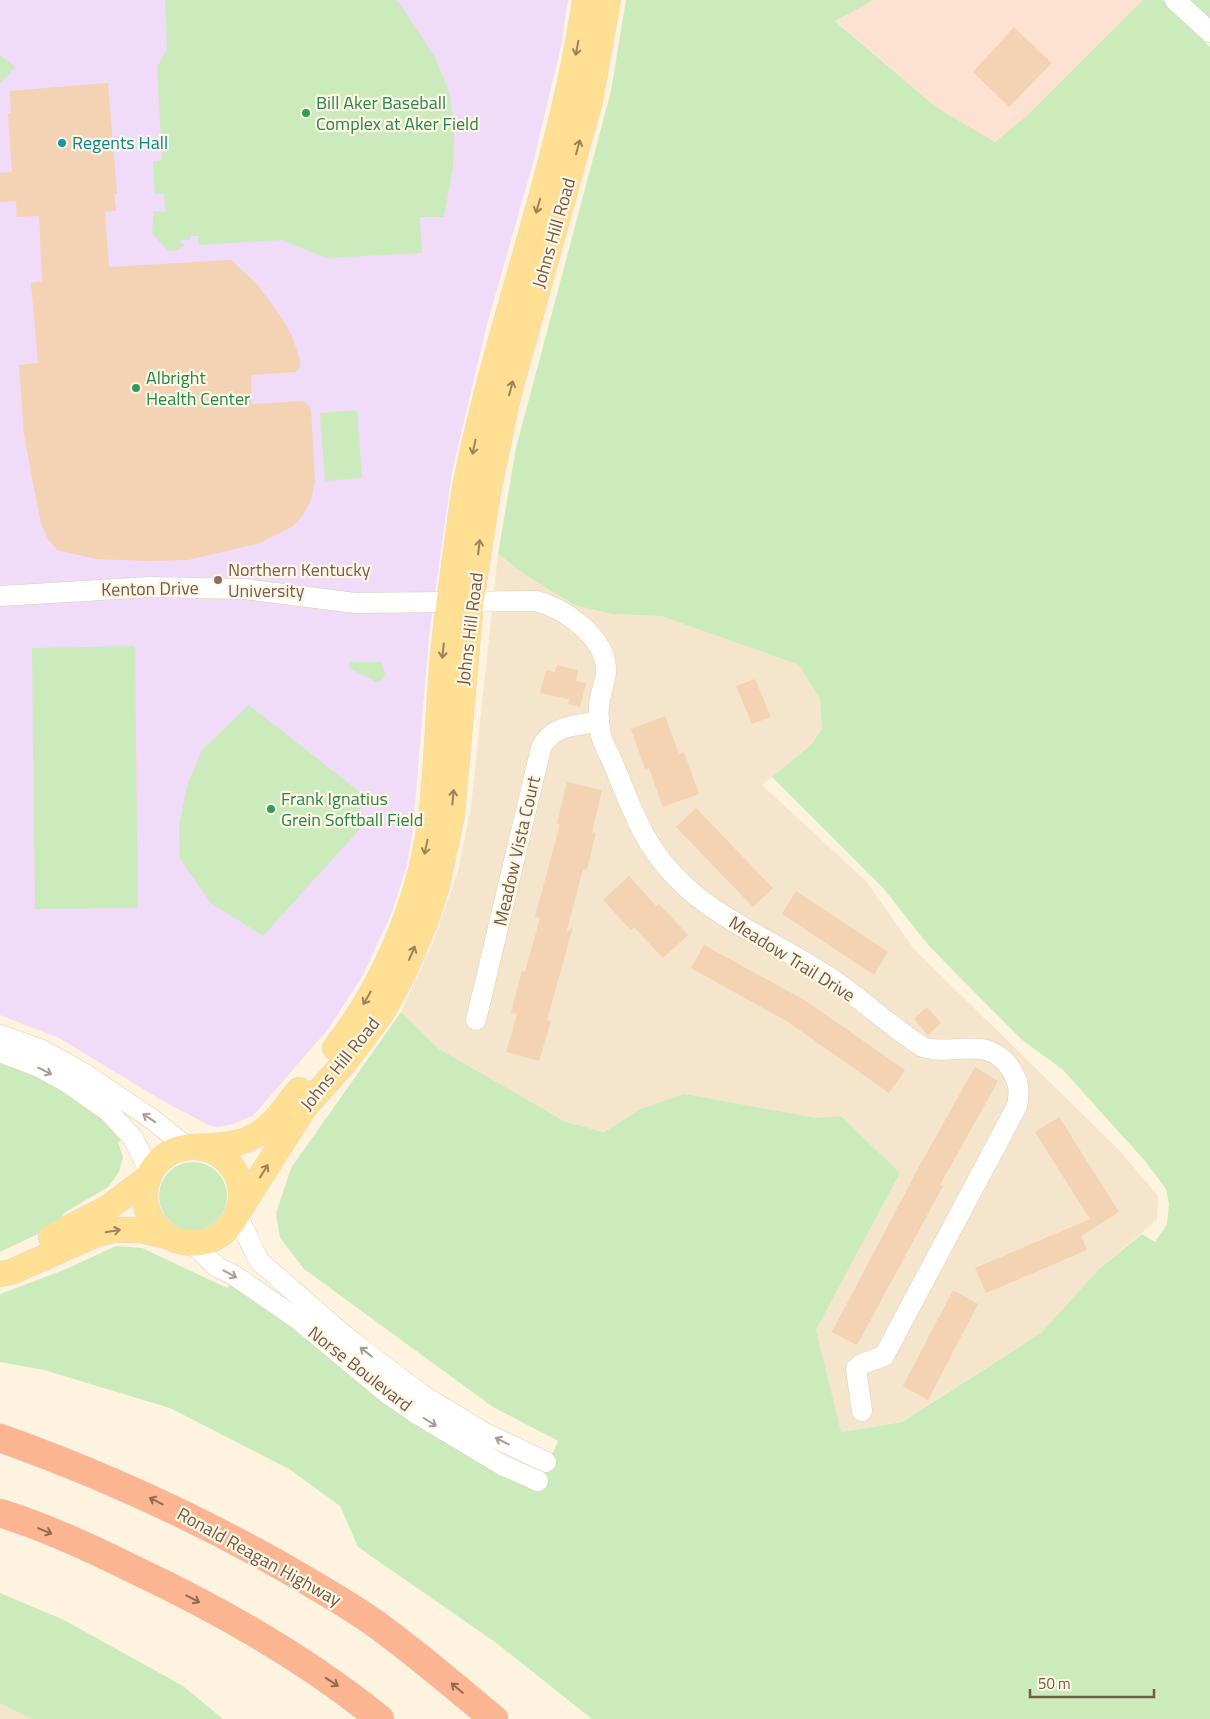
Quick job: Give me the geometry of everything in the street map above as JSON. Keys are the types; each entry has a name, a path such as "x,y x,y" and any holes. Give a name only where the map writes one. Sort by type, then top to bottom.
{"highway":[{"name":"Ronald Reagan Highway","path":"0,1438 70,1462 147,1496 235,1541 318,1587 372,1622 433,1668 494,1719"},
{"path":"0,1513 100,1553 246,1627 344,1690 380,1719"}],"main road":[{"name":"Johns Hill Road","path":"238,1213 305,1107 345,1062 382,1013 404,972 425,923 439,878 452,816 465,485 487,384 560,127 586,0"},
{"name":"Johns Hill Road","path":"191,1148 244,1142 253,1138 274,1121 346,1035 394,950 410,906 428,837 460,602 499,436 590,102 608,0"},
{"path":"0,1265 9,1257 109,1207 150,1176 167,1156 191,1148 209,1150 222,1157 233,1168 239,1182 241,1197 238,1213 231,1225 220,1235 207,1242 181,1240 141,1230 113,1230 95,1235 11,1272 0,1274"},
{"path":"150,1176 146,1191 151,1217 159,1229 181,1240"}],"street":[{"path":"1175,0 1210,32"},
{"name":"Kenton Drive","path":"0,596 150,587 272,592 331,602 460,602"},
{"name":"Meadow Trail Drive","path":"460,602 536,601 562,610 578,622 599,647 606,668 599,722 601,736 639,824 656,854 673,875 698,899 722,916 834,981 923,1047 940,1050 975,1047 988,1050 999,1055 1015,1076 1020,1094 1017,1106 884,1356 862,1364 856,1369 862,1411"},
{"name":"Meadow Vista Court","path":"476,1020 541,748 549,735 559,729 599,722"},
{"path":"0,1035 42,1050 82,1072 191,1148"},
{"path":"0,1052 39,1067 68,1083 108,1111 133,1138 150,1176"},
{"name":"Norse Boulevard","path":"238,1213 259,1261 345,1336 421,1394 483,1432 546,1462"},
{"name":"Norse Boulevard","path":"181,1240 217,1267 232,1274 299,1320 388,1394 417,1414 502,1465 538,1481"}],"shaded area":[{"name":"Northern Kentucky University","path":"0,0 568,0 561,46 533,163 486,328 452,472 429,636 413,829 407,865 392,912 363,975 329,1028 252,1116 233,1124 218,1127 209,1125 163,1101 59,1038 0,1015"},
{"path":"874,0 1143,0 1024,118 995,142 936,107 835,20"},
{"path":"498,554 527,576 574,605 612,614 661,616 799,665 820,700 822,729 811,745 762,785 866,881 914,949 1119,1150 1158,1196 1157,1220 1099,1269 1041,1333 901,1422 840,1432 816,1330 900,1173 841,1116 816,1118 641,1109 604,1132 566,1122 439,1049 401,1012 433,942 458,871 471,807"},
{"path":"0,1703 32,1719 0,1719"}],"green space":[{"name":"Bill Aker Baseball Complex at Aker Field","path":"165,0 395,0 399,3 435,57 450,94 454,131 453,167 444,217 420,217 422,253 327,258 281,240 199,245 198,236 190,236 190,240 180,240 184,246 169,251 152,234 154,211 165,212 164,194 155,194 153,161 162,160 157,67 167,49"},
{"path":"626,0 874,0 835,21 936,107 995,142 1024,118 1143,0 1163,0 1210,47 1210,1719 592,1719 495,1642 358,1547 340,1506 289,1469 170,1408 44,1370 0,1362 0,1294 64,1270 116,1246 142,1248 227,1288 232,1283 537,1489 558,1441 493,1407 304,1269 280,1238 276,1213 291,1168 401,1012 439,1049 566,1122 604,1132 641,1109 684,1094 816,1118 841,1116 900,1173 816,1330 841,1432 902,1422 1041,1333 1099,1269 1142,1234 1155,1242 1167,1224 1169,1204 1166,1189 1146,1162 1063,1070 1021,1039 929,946 883,888 772,777 811,745 822,729 820,700 799,665 661,616 612,614 574,605 527,576 498,554 516,448 611,91"},
{"path":"1188,0 1210,0 1210,19"},
{"path":"0,55 15,67 0,84"},
{"path":"357,410 362,478 325,481 320,413"},
{"path":"135,646 138,908 35,909 32,648"},
{"path":"351,662 381,662 385,673 383,679 376,682 351,669 348,666"},
{"name":"Frank Ignatius Grein Softball Field","path":"249,705 361,793 359,830 263,936 211,903 180,859 179,825 188,783 202,750"},
{"path":"0,1061 72,1091 124,1138 118,1142 123,1157 119,1172 108,1187 64,1213 59,1224 0,1252"},
{"path":"193,1162 206,1165 217,1172 224,1183 227,1196 224,1209 217,1220 206,1227 193,1230 180,1227 169,1220 162,1209 159,1196 162,1183 169,1172 180,1165"},
{"path":"0,1593 64,1620 183,1686 223,1719 32,1719 0,1703"}],"building":[{"path":"1014,27 1052,63 1009,107 973,72"},
{"name":"Albright Health Center","path":"108,83 117,194 114,194 116,211 105,212 109,267 231,260 257,284 282,318 293,338 300,367 296,372 251,375 252,404 303,401 308,405 311,410 315,481 311,500 303,515 292,527 260,543 188,560 96,559 57,550 48,539 41,524 24,435 19,365 38,363 31,283 42,281 39,216 17,217 16,201 0,202 0,173 12,172 8,114 11,114 10,91"},
{"path":"557,665 578,670 576,681 586,683 580,707 568,704 569,699 540,693 546,670 555,672"},
{"path":"755,679 771,717 752,724 736,686"},
{"path":"665,716 679,754 684,752 699,794 663,807 649,768 645,769 631,729"},
{"path":"567,782 602,790 592,832 596,833 587,870 583,869 566,933 573,927 547,1020 551,1021 539,1061 506,1052 517,1014 511,1013 522,971 525,972 540,918 535,917 560,824 557,823"},
{"path":"696,808 773,888 753,907 676,827"},
{"path":"629,876 656,906 659,904 688,935 663,958 634,927 631,930 603,900"},
{"path":"796,891 888,952 874,975 782,914"},
{"path":"704,945 806,1001 905,1070 889,1093 788,1022 691,968"},
{"path":"927,1007 941,1023 928,1035 914,1019"},
{"path":"975,1067 998,1081 940,1185 943,1186 857,1345 832,1332 921,1163"},
{"path":"1059,1117 1119,1212 1081,1236 1087,1250 986,1293 975,1268 1090,1219 1035,1132"},
{"path":"953,1290 978,1304 928,1400 903,1386"}],"place":[{"name":"Bill Aker Baseball Complex at Aker Field","path":"306,113"},
{"name":"Regents Hall","path":"62,143"},
{"name":"Albright Health Center","path":"136,388"},
{"name":"Northern Kentucky University","path":"218,580"},
{"name":"Frank Ignatius Grein Softball Field","path":"271,809"}]}
